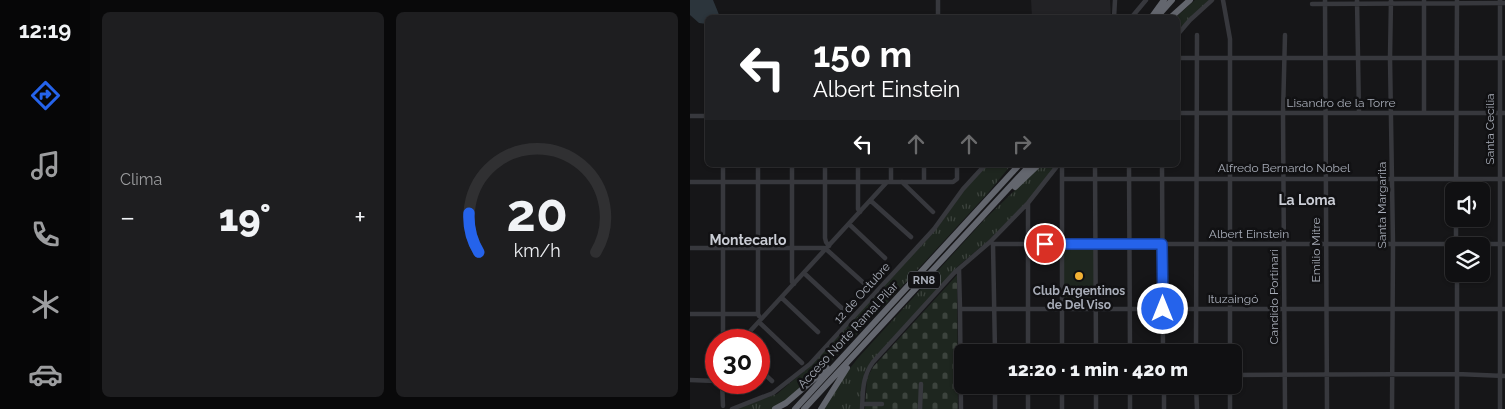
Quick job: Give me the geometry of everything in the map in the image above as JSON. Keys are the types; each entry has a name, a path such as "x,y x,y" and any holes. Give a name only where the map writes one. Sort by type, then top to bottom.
{"highway":[{"path":"1154,15 1164,0"},
{"path":"1159,15 1172,0"},
{"path":"1170,15 1183,0"},
{"path":"1172,15 1190,0"},
{"path":"982,205 1012,167"},
{"name":"Acceso Norte Ramal Pilar","path":"804,409 982,205 1018,167"},
{"name":"Acceso Norte Ramal Pilar","path":"795,409 854,350 1028,167"},
{"path":"991,207 1036,167"},
{"path":"775,409 786,403 854,350"},
{"path":"820,409 854,350"}],"street":[{"path":"938,0 938,15"},
{"path":"1114,15 1115,0"},
{"path":"1134,15 1146,0"},
{"path":"1180,32 1212,0"},
{"path":"1223,0 1230,39 1230,344"},
{"path":"1312,4 1325,2 1502,2"},
{"name":"Emilio Mitre","path":"1325,2 1327,409"},
{"path":"1357,2 1358,113"},
{"name":"Santa Margarita","path":"1391,2 1392,409"},
{"path":"1424,2 1424,113"},
{"path":"1456,182 1457,2"},
{"name":"Santa Cecilia","path":"1500,409 1503,376 1502,2"},
{"path":"1196,344 1197,34"},
{"name":"Candido Portinari","path":"1285,35 1285,409"},
{"path":"1180,58 1503,58"},
{"name":"Lisandro de la Torre","path":"1180,113 1503,113"},
{"path":"690,116 705,116"},
{"path":"723,167 723,329"},
{"path":"758,167 758,314 760,320 802,363"},
{"path":"792,167 792,282 794,284"},
{"path":"825,167 825,238 827,247 867,286"},
{"path":"858,167 860,212"},
{"path":"752,329 889,182 891,167"},
{"path":"924,167 924,182"},
{"path":"690,182 955,181 957,179 957,167"},
{"name":"12 de Octubre","path":"732,409 773,393 807,367 934,229 963,189 983,167"},
{"path":"882,404 862,407 864,383 870,366 959,269 992,243 1028,203 1056,167"},
{"path":"1062,167 1062,344"},
{"path":"1095,167 1096,344"},
{"path":"1129,167 1130,344"},
{"path":"1162,167 1163,344"},
{"name":"Alfredo Bernardo Nobel","path":"1062,179 1503,179"},
{"path":"902,182 933,212"},
{"path":"871,201 911,237"},
{"path":"1028,203 1028,344"},
{"path":"849,224 885,258"},
{"path":"992,243 995,344"},
{"name":"Albert Einstein","path":"992,243 1445,245"},
{"name":"Albert Einstein","path":"1490,244 1503,244"},
{"path":"690,248 827,247"},
{"path":"959,269 961,344"},
{"path":"804,273 847,313"},
{"path":"1457,282 1457,409"},
{"path":"782,298 818,332"},
{"name":"Ituzaingó","path":"960,309 1503,308"},
{"path":"690,314 758,314"},
{"path":"1242,375 1457,374 1503,376"},
{"path":"690,380 705,381"},
{"path":"920,409 921,384"},
{"path":"722,394 723,406"},
{"path":"961,394 961,409"},
{"path":"995,394 995,409"},
{"path":"1028,394 1028,409"},
{"path":"1062,394 1062,409"},
{"path":"1096,394 1096,409"},
{"path":"1130,394 1130,409"},
{"path":"1164,394 1164,409"},
{"path":"1196,394 1197,409"},
{"path":"1230,394 1230,409"}],"shaded area":[{"path":"690,0 713,0 719,15 705,15 705,24 699,23 690,15"},
{"path":"1031,0 1110,0 1111,15 1032,15"}],"green space":[{"path":"1195,0 1209,0 1180,28 1180,15 1178,15"},
{"path":"985,167 1009,167 988,193 885,305 818,375 773,409 736,409 777,394 809,367 937,228 962,192"},
{"path":"1039,167 1055,167 1037,191 989,240 957,267 865,371 860,409 822,409 858,358 985,219"},
{"name":"Club Argentinos de Del Viso","path":"1064,245 1094,245 1094,307 1063,307"},
{"path":"957,275 958,344 954,344 954,394 958,394 958,409 865,409 867,378 873,367"}],"place":[{"name":"Club Argentinos de Del Viso","path":"1079,276"}],"district":[{"name":"La Loma","path":"1307,200"},
{"name":"Montecarlo","path":"748,240"}],"route":[{"path":"1045,244 1162,244 1163,309"}]}
